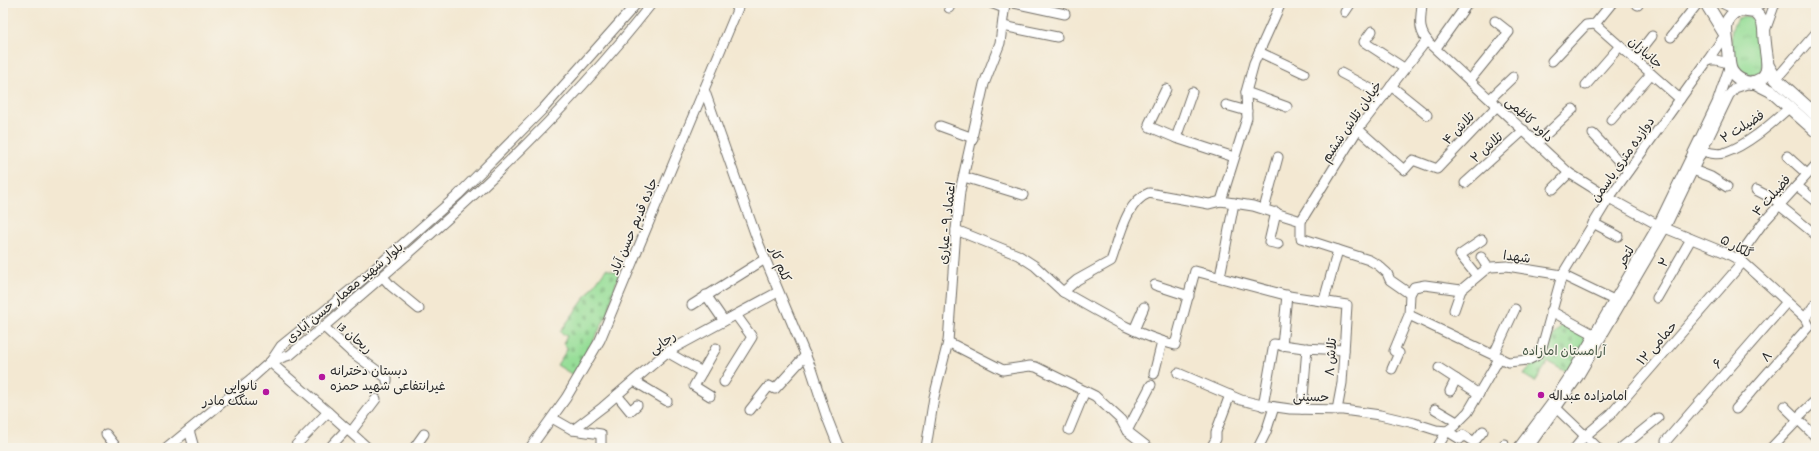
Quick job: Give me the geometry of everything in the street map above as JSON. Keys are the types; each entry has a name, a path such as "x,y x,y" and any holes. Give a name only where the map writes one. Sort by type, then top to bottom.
{"main road":[{"path":"1706,3 1725,35"},
{"path":"1725,3 1742,10 1755,12 1759,16 1764,24 1764,42 1768,66 1776,79 1816,115"},
{"path":"1742,10 1729,18 1725,35 1729,64 1732,72 1738,77 1771,91 1816,131"},
{"path":"1752,83 1764,76 1768,66"}],"street":[{"name":"بلوار شهید معمار حسن آبادی","path":"270,361 281,346 354,286 463,190 543,109 637,3"},
{"name":"بلوار شهید معمار حسن آبادی","path":"270,361 290,355 324,327 383,277 504,167 598,69 652,3"},
{"name":"جاده قدیم حسن آباد","path":"530,448 566,398 600,340 740,3"},
{"path":"991,3 1004,6"},
{"path":"1014,3 1065,14"},
{"path":"1221,201 1247,118 1246,92 1254,63 1281,3"},
{"path":"1345,12 1351,3"},
{"name":"داود کاظمی","path":"1422,3 1420,29 1427,40 1569,173 1609,198 1661,226"},
{"path":"1436,48 1468,3"},
{"path":"1552,61 1586,25 1595,24 1612,3"},
{"path":"1671,37 1698,3"},
{"path":"1742,10 1763,3"},
{"path":"1765,31 1775,3"},
{"name":"اعتماد ۹ - عیاری","path":"926,448 934,397 948,342 956,230 964,177 984,84 1000,43 1004,6"},
{"path":"1470,80 1509,32 1495,21"},
{"name":"جانبازان","path":"1595,24 1680,99"},
{"path":"1003,26 1057,37"},
{"path":"1372,31 1364,42 1404,68"},
{"path":"1776,79 1816,33"},
{"name":"دوازده متری یاسمن","path":"1409,315 1508,362 1519,362 1536,356 1542,348 1562,275 1609,198 1725,35"},
{"path":"1634,59 1652,36"},
{"name":"خیابان تلاش ششم","path":"1301,221 1358,129 1427,40"},
{"path":"1586,85 1620,46"},
{"path":"1258,52 1304,73"},
{"path":"1708,60 1716,60 1729,64"},
{"name":"لتحر","path":"1554,406 1614,300 1661,226 1717,103 1729,64"},
{"path":"1342,73 1384,96"},
{"path":"1611,120 1651,74"},
{"name":"تلاش ۴","path":"1358,129 1404,170 1413,160 1437,168 1494,102 1513,77"},
{"name":"لتحر","path":"1518,448 1527,444 1601,338 1693,170 1729,95 1736,88 1752,83"},
{"path":"1391,86 1426,115"},
{"name":"کلم کار","path":"704,89 740,193 778,292 806,355 826,415 839,448"},
{"path":"1166,89 1149,126 1176,138 1234,157"},
{"path":"1176,138 1192,92"},
{"path":"1246,92 1287,107"},
{"path":"1226,105 1247,111"},
{"name":"فضیلت ۲","path":"1703,151 1713,154 1723,153 1729,150 1765,129 1790,107"},
{"path":"1537,143 1573,109"},
{"path":"940,126 973,138"},
{"name":"تلاش ۲","path":"1465,183 1524,130"},
{"path":"1593,134 1628,171"},
{"path":"1788,156 1807,174"},
{"path":"1264,209 1278,157"},
{"name":"فضیلت ۴","path":"1740,261 1748,244 1762,224 1816,165"},
{"path":"1693,170 1711,177 1727,187"},
{"path":"1554,189 1569,173"},
{"path":"964,177 1023,195"},
{"path":"1797,186 1816,201"},
{"path":"1756,190 1780,204 1816,235"},
{"path":"1063,292 1077,280 1111,261 1122,225 1142,196 1149,193 1208,204 1221,201 1234,203 1276,212 1301,221 1301,238 1369,260 1378,265 1387,273 1390,280 1410,294"},
{"path":"1220,277 1234,203"},
{"path":"1276,212 1269,242 1278,244"},
{"path":"1593,223 1618,236"},
{"name":"گلکار ۵","path":"1661,226 1740,261 1805,318"},
{"path":"956,230 1018,255 1035,266 1063,292 1134,330 1162,342 1176,345 1195,271 1286,295 1324,300 1338,250"},
{"name":"۲","path":"1657,298 1691,238"},
{"path":"1477,276 1460,255 1482,240"},
{"path":"1480,257 1488,268"},
{"path":"692,305 765,259"},
{"name":"حمامی ۱۲","path":"1584,437 1611,414 1740,261"},
{"name":"شهدا","path":"1461,290 1488,268 1506,266 1562,275 1614,300"},
{"path":"383,277 391,286 419,309"},
{"path":"1155,285 1189,296"},
{"path":"1392,369 1400,353 1394,351 1409,315 1410,294 1412,289 1420,285 1461,290 1454,310"},
{"name":"رجایی","path":"573,430 634,381 667,352 778,292"},
{"path":"706,295 724,321"},
{"path":"1282,346 1286,295"},
{"name":"تلاش ۸","path":"1324,300 1348,305 1342,383 1337,410"},
{"name":"۶","path":"1666,442 1787,302"},
{"path":"1805,318 1816,303"},
{"path":"1134,330 1144,307"},
{"path":"1437,448 1447,431 1468,412 1479,394 1497,356 1515,308"},
{"path":"1551,311 1595,335"},
{"path":"724,382 752,337 736,315"},
{"name":"۸","path":"1736,409 1809,326 1805,318"},
{"name":"ریحان 13","path":"324,327 350,350 387,378 388,381"},
{"path":"948,342 1003,370 1036,367 1095,396 1121,420 1127,431 1148,448"},
{"path":"1154,374 1162,342"},
{"path":"1263,406 1274,344 1282,346 1344,350"},
{"path":"710,396 694,386 716,348"},
{"path":"1302,409 1307,348"},
{"path":"667,352 702,372"},
{"path":"750,410 769,386 775,390 806,355"},
{"path":"167,448 270,361 368,448"},
{"path":"1439,368 1479,394"},
{"name":"حسینی","path":"1178,373 1241,400 1263,406 1337,410 1380,416 1414,423 1436,430 1447,431 1460,439 1463,435 1474,442 1483,431"},
{"path":"1450,391 1456,379"},
{"path":"634,381 667,401"},
{"path":"1127,431 1151,385"},
{"path":"1070,430 1085,391"},
{"path":"617,395 630,411 637,405"},
{"path":"1211,448 1216,439 1216,432 1230,395"},
{"path":"332,445 349,430 376,400"},
{"path":"1771,448 1816,400"},
{"path":"1554,406 1584,437 1598,448"},
{"path":"1784,406 1816,437"},
{"path":"1258,448 1266,432 1274,407"},
{"path":"1435,409 1457,422"},
{"path":"296,445 328,412"},
{"path":"552,418 573,430 601,434 601,448"},
{"path":"1621,448 1658,418"},
{"path":"189,430 194,448"},
{"path":"106,434 117,448"},
{"path":"414,448 424,434"},
{"path":"1575,448 1584,437"}],"green space":[{"path":"1738,18 1754,18 1758,25 1763,65 1759,74 1747,76 1738,71 1731,36 1734,24"},
{"path":"606,269 619,273 607,315 588,351 573,375 557,365 568,348 563,344 567,336 560,332"},
{"name":"آرامستان امازاده","path":"1565,321 1591,337 1570,374 1548,362 1535,382 1524,375"}],"place":[{"name":"دبستان دخترانه غیرانتفاعی شهید حمزه","path":"322,377"},
{"name":"نانوایی سنگک مادر","path":"266,392"},
{"name":"امامزاده عبداله","path":"1541,395"}]}
